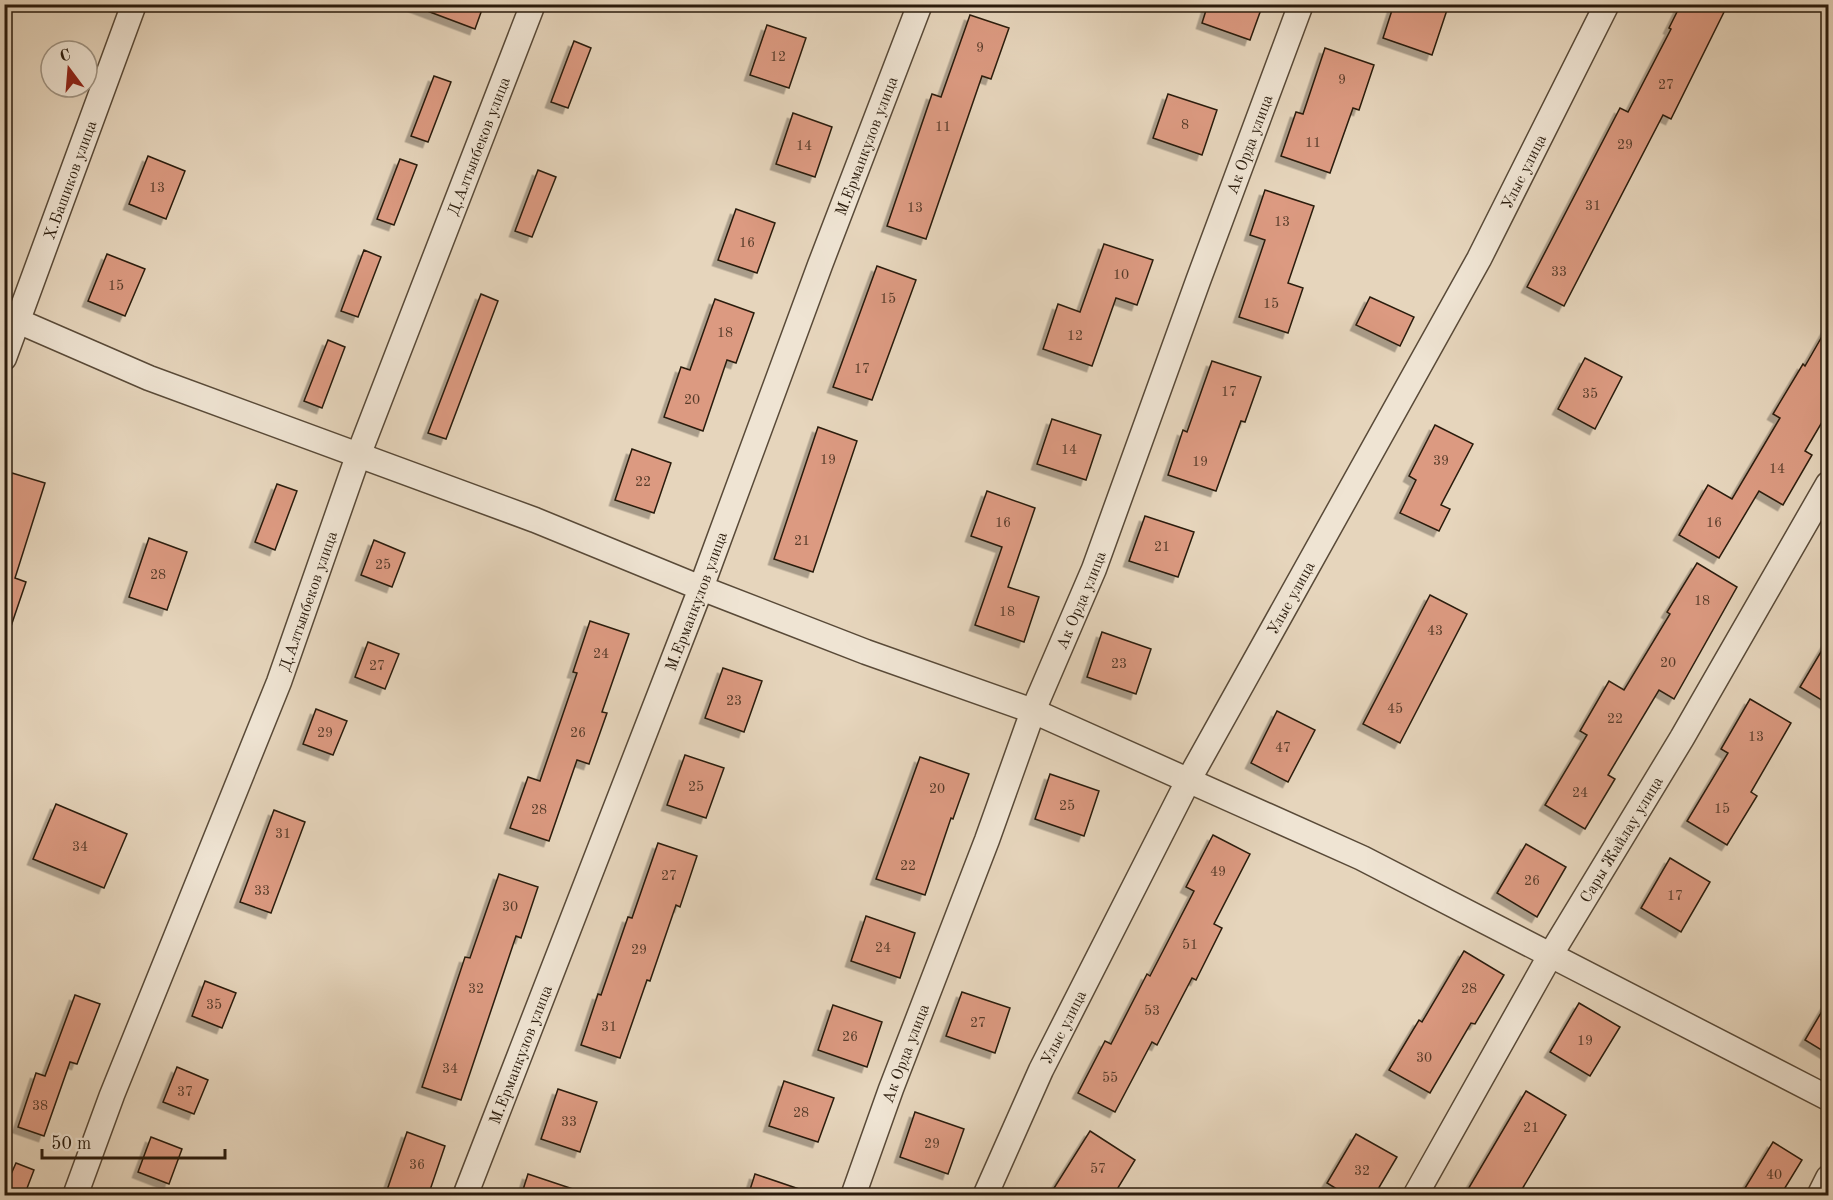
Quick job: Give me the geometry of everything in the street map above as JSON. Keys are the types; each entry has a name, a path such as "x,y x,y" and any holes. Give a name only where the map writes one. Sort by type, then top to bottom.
{"street":[{"name":"Х.Башиков улица","path":"4,358 12,318 134,4"},
{"name":"Д.Алтынбеков улица","path":"75,1196 112,1095 279,682 358,456 534,4"},
{"name":"М.Ерманкулов улица","path":"465,1196 701,588 820,265 920,4"},
{"name":"Ак Орда улица","path":"853,1196 891,1089 1034,711 1094,569 1301,4"},
{"name":"Улыс улица","path":"985,1196 1041,1070 1188,781 1479,259 1607,4"},
{"path":"12,318 149,378 536,520 701,588 866,652 1034,711 1362,858 1828,1098"},
{"name":"Сары Жайлау улица","path":"1415,1196 1551,954 1682,738 1828,484"},
{"path":"1819,1196 1828,1178"}],"building":[{"path":"415,4 484,4 475,29 414,6"},
{"path":"1208,4 1263,4 1250,40 1202,23"},
{"path":"1394,4 1431,4 1447,10 1432,55 1383,38"},
{"path":"1681,4 1728,4 1671,119 1663,115 1564,306 1527,287 1620,108 1628,112 1671,29 1669,28"},
{"path":"970,15 1009,28 991,79 982,76 926,239 887,226 932,94 941,97"},
{"path":"767,25 806,38 789,88 750,75"},
{"path":"574,41 591,48 568,108 551,102"},
{"path":"1325,48 1374,65 1359,110 1353,108 1330,173 1281,156 1296,112 1303,114"},
{"path":"434,76 451,82 428,142 411,136"},
{"path":"1168,94 1217,110 1202,155 1153,138"},
{"path":"793,113 832,127 815,177 776,164"},
{"path":"148,156 185,171 166,219 129,204"},
{"path":"400,159 417,165 394,225 377,219"},
{"path":"538,170 556,177 532,237 515,231"},
{"path":"1265,190 1314,206 1288,283 1303,288 1288,333 1239,317 1265,240 1250,235"},
{"path":"736,209 775,223 757,273 718,260"},
{"path":"1104,244 1153,260 1137,305 1116,298 1092,366 1043,349 1058,304 1080,312"},
{"path":"364,250 381,257 358,317 341,311"},
{"path":"107,254 145,269 125,316 88,301"},
{"path":"877,266 916,280 872,400 833,387"},
{"path":"481,294 498,301 446,439 428,433"},
{"path":"1370,297 1414,317 1400,346 1356,325"},
{"path":"715,299 754,313 736,363 727,360 703,431 664,417 681,367 690,370"},
{"path":"1828,326 1828,412 1805,451 1812,455 1783,505 1759,491 1719,558 1679,535 1708,485 1732,499 1780,418 1773,414"},
{"path":"328,340 345,347 322,408 304,401"},
{"path":"1585,358 1622,377 1595,429 1558,409"},
{"path":"1212,361 1261,377 1245,422 1241,421 1216,491 1168,475 1183,430 1187,432"},
{"path":"1052,419 1101,435 1086,480 1037,464"},
{"path":"1435,425 1473,444 1441,505 1450,509 1439,531 1400,513 1416,480 1409,476"},
{"path":"818,427 857,441 813,572 774,559"},
{"path":"632,449 671,463 654,513 615,500"},
{"path":"12,473 45,483 15,578 26,582 8,635 4,634 4,495"},
{"path":"277,484 297,491 275,550 255,542"},
{"path":"987,491 1035,508 1008,587 1039,597 1024,642 975,625 1002,547 971,536"},
{"path":"1145,516 1194,532 1178,577 1129,561"},
{"path":"149,538 187,552 167,610 129,597"},
{"path":"374,540 405,553 392,587 361,575"},
{"path":"1697,563 1737,587 1674,699 1659,690 1608,775 1615,779 1585,829 1545,805 1587,735 1580,731 1609,681 1624,690 1670,614 1667,612"},
{"path":"1430,595 1467,614 1400,743 1363,724"},
{"path":"590,621 629,634 602,712 607,713 589,764 577,760 549,841 510,828 528,777 540,781 577,673 573,672"},
{"path":"1102,632 1151,649 1136,694 1087,677"},
{"path":"1828,640 1828,704 1800,687"},
{"path":"368,642 399,654 385,689 355,677"},
{"path":"723,668 762,681 744,732 705,718"},
{"path":"1750,699 1791,723 1751,792 1757,796 1727,845 1687,821 1728,753 1721,749"},
{"path":"316,709 347,721 333,755 303,744"},
{"path":"1277,711 1315,730 1288,782 1251,763"},
{"path":"685,755 724,768 706,818 667,805"},
{"path":"920,757 969,774 953,819 951,818 925,895 876,879"},
{"path":"1050,774 1099,791 1084,836 1035,819"},
{"path":"56,804 127,834 104,888 33,859"},
{"path":"274,810 305,822 271,913 240,902"},
{"path":"1213,835 1250,854 1214,924 1222,928 1196,980 1192,978 1157,1045 1152,1042 1115,1112 1078,1093 1105,1041 1111,1044 1147,974 1150,976 1194,891 1186,887"},
{"path":"658,843 697,856 680,907 676,905 650,981 647,980 620,1058 581,1045 628,917 632,918"},
{"path":"1526,844 1566,867 1537,917 1497,893"},
{"path":"1670,858 1710,882 1681,932 1641,908"},
{"path":"499,874 538,887 521,938 516,936 461,1100 422,1087 465,957 470,958"},
{"path":"866,916 915,933 900,978 851,961"},
{"path":"1464,951 1504,975 1475,1024 1471,1023 1430,1093 1389,1070 1419,1020 1422,1022"},
{"path":"205,981 236,993 222,1028 192,1016"},
{"path":"962,992 1010,1008 995,1053 946,1036"},
{"path":"75,995 100,1004 77,1064 70,1062 44,1136 18,1127 36,1073 45,1076"},
{"path":"1828,1001 1828,1054 1805,1040"},
{"path":"1579,1003 1620,1027 1590,1076 1550,1052"},
{"path":"833,1005 882,1022 867,1067 818,1050"},
{"path":"177,1067 208,1080 194,1114 163,1102"},
{"path":"784,1081 834,1098 818,1142 769,1126"},
{"path":"558,1089 597,1102 580,1152 541,1139"},
{"path":"1526,1091 1566,1115 1518,1196 1464,1196"},
{"path":"915,1112 964,1129 948,1174 900,1157"},
{"path":"1090,1131 1135,1160 1113,1196 1049,1196"},
{"path":"407,1132 445,1146 428,1196 385,1196"},
{"path":"1356,1134 1397,1157 1374,1196 1348,1196 1327,1183"},
{"path":"151,1137 182,1149 169,1184 138,1172"},
{"path":"1773,1142 1802,1160 1780,1196 1757,1196 1745,1188"},
{"path":"16,1163 34,1170 24,1196 4,1196 4,1190"},
{"path":"528,1174 582,1192 581,1196 521,1196"},
{"path":"755,1174 808,1192 807,1196 748,1196"}]}
